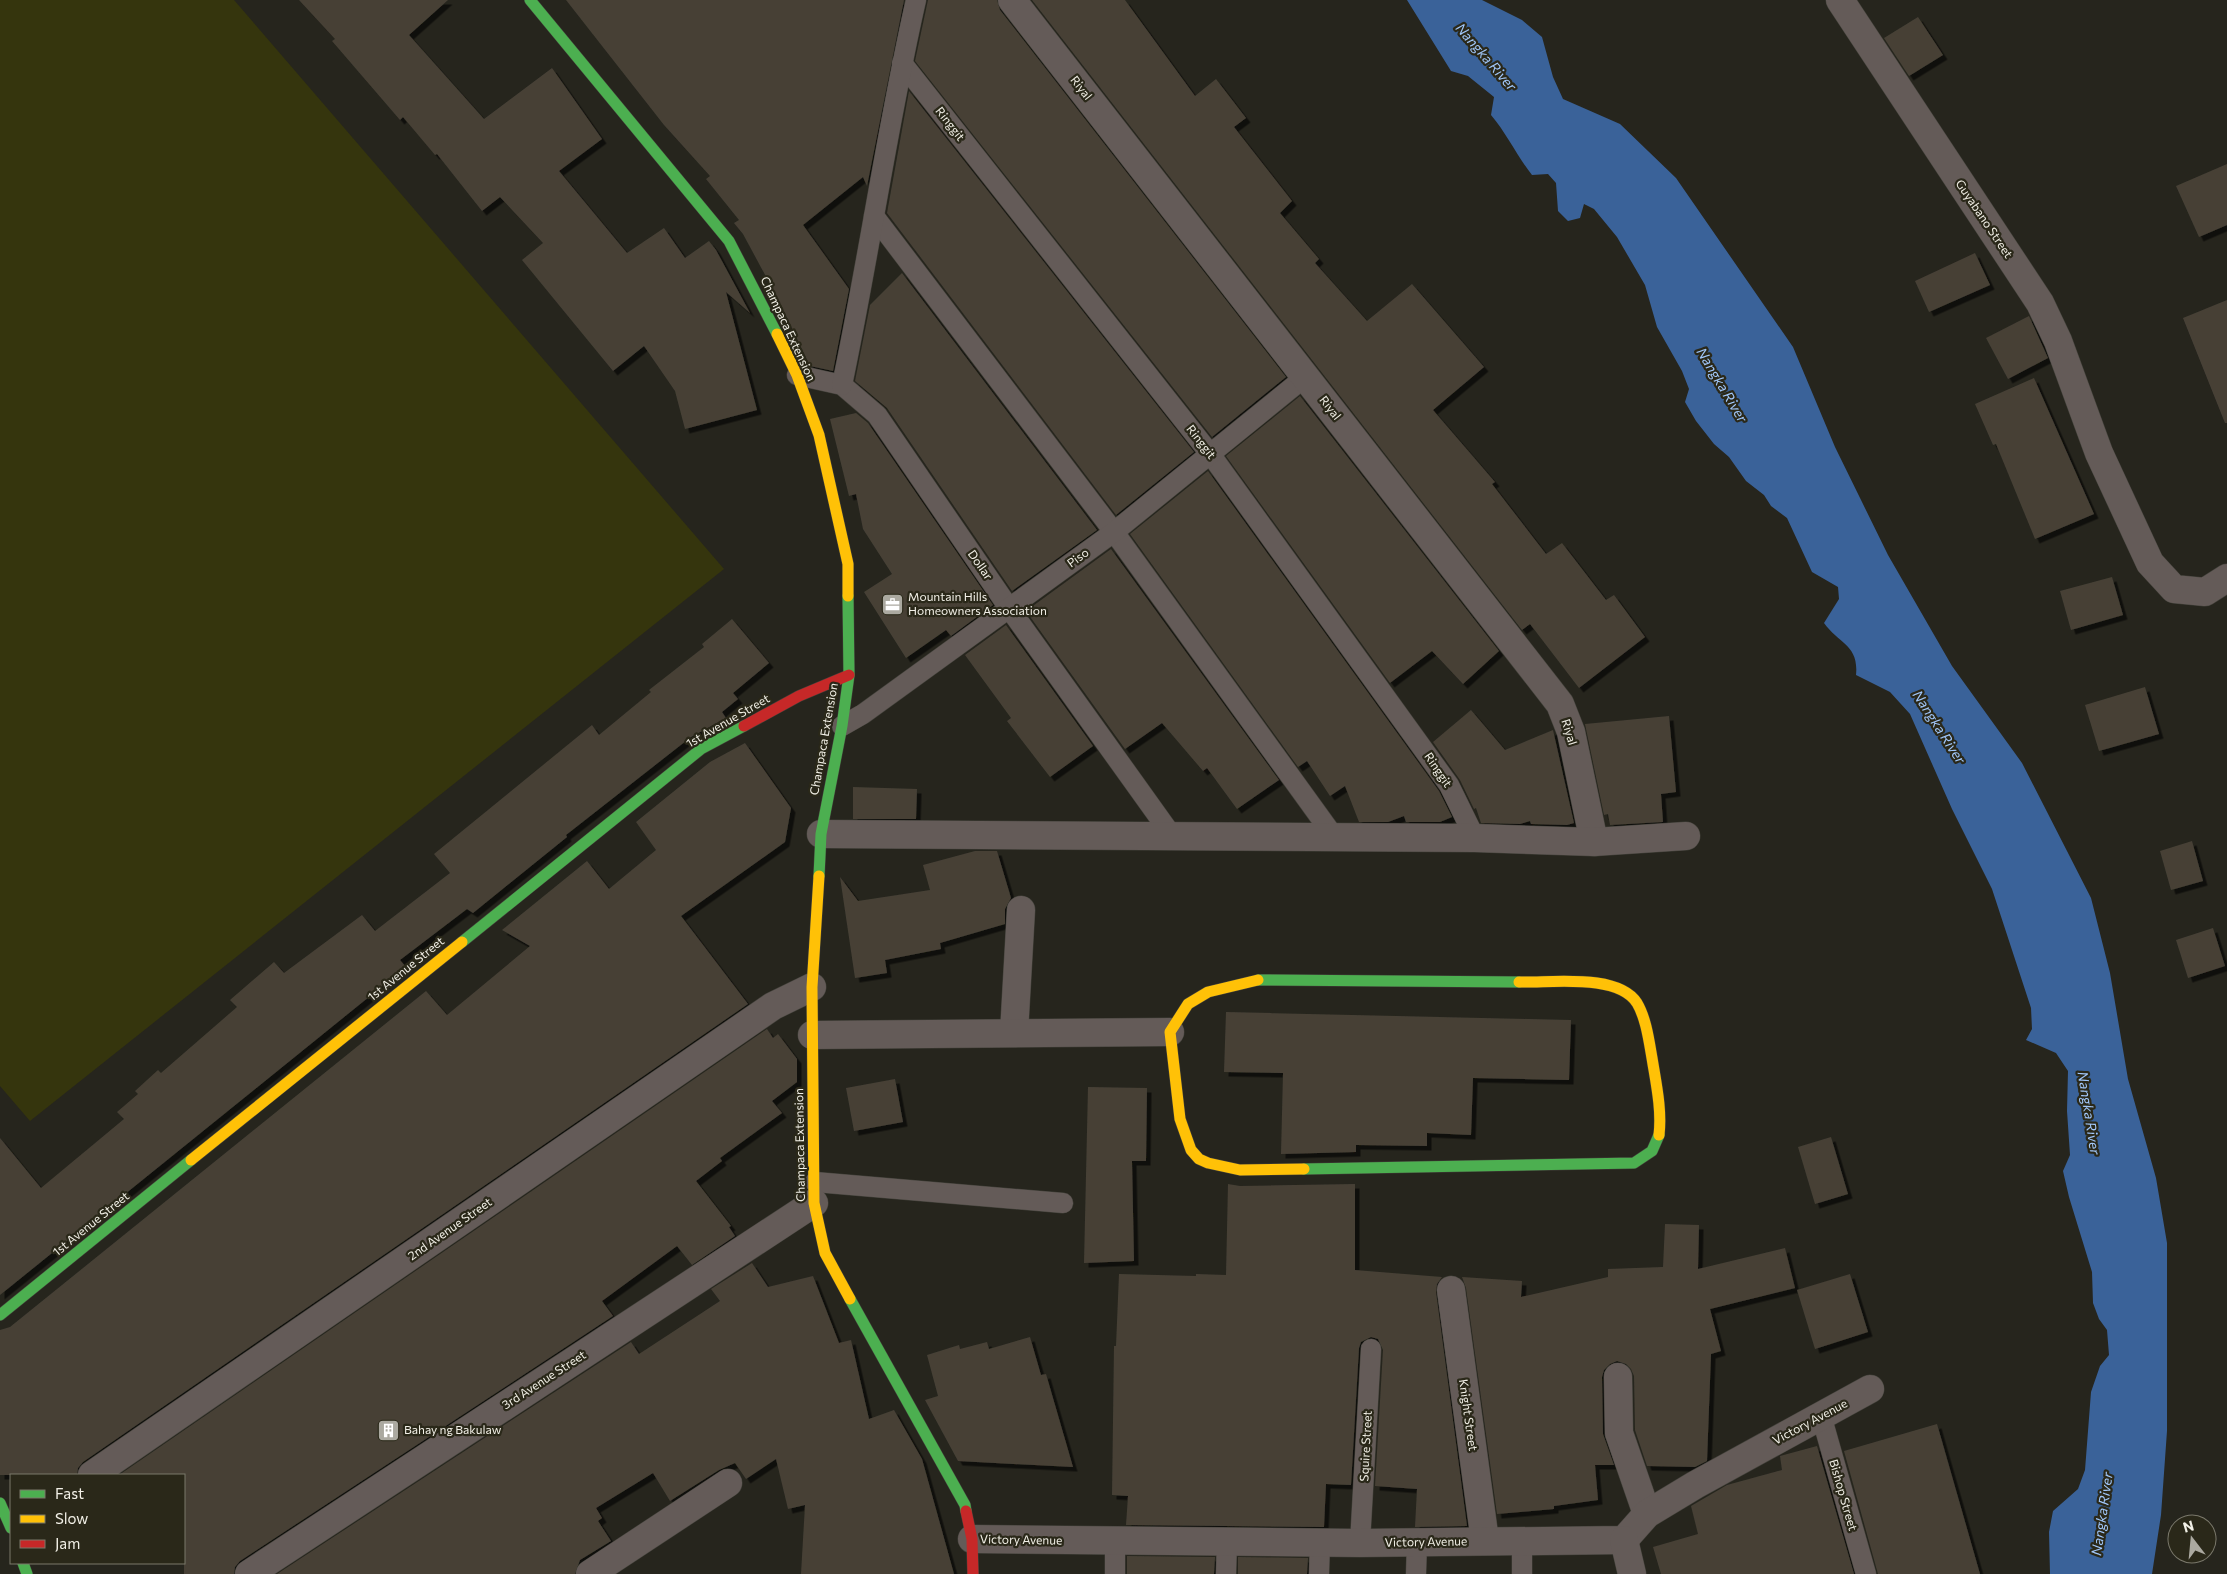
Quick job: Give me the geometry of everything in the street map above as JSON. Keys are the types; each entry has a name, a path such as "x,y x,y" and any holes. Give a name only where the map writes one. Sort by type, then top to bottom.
{"street":[{"name":"Champaca Extension","path":"530,0 729,241 763,304 797,375 818,435 848,564 849,675 842,726 821,834 812,987 814,1192 825,1253 965,1505 972,1539"},
{"name":"Riyal","path":"1012,0 1560,704 1571,732 1594,842"},
{"name":"Guyabano Street","path":"1840,0 2040,302 2058,341 2099,453 2150,563 2174,590 2205,592 2227,578"},
{"name":"1st Avenue Street","path":"0,1315 701,749 800,696 849,675"},
{"path":"821,834 1474,838 1594,842 1686,836"},
{"path":"1014,1033 1021,910"},
{"path":"1258,980 1606,983 1626,990 1638,1005 1644,1023 1661,1120 1658,1140 1649,1155 1634,1163 1240,1170 1198,1159 1190,1148 1180,1126 1170,1032 1188,1004 1208,992 1258,980"},
{"name":"2nd Avenue Street","path":"93,1474 773,1006 812,987"},
{"path":"812,1035 1170,1032"},
{"name":"3rd Avenue Street","path":"249,1574 814,1192"},
{"name":"Knight Street","path":"1451,1290 1485,1541"},
{"path":"1618,1377 1619,1433 1646,1514"},
{"name":"Victory Avenue","path":"973,1574 972,1539 1360,1543 1624,1540 1646,1514 1870,1389"},
{"path":"590,1574 728,1483"},
{"path":"0,1503 10,1526"},
{"path":"1624,1540 1632,1574"}],"lane":[{"path":"842,385 902,63 916,0"},
{"name":"Ringgit","path":"902,63 1211,455 1449,785 1474,838"},
{"path":"874,216 1114,532 1335,838"},
{"name":"Dollar","path":"797,375 842,385 876,415 1009,608 1173,837"},
{"name":"Piso","path":"842,726 863,714 1114,532 1211,455 1305,376"},
{"path":"814,1192 1063,1203"},
{"name":"Squire Street","path":"1360,1543 1371,1349"},
{"name":"Bishop Street","path":"1821,1415 1866,1574"},
{"path":"1115,1540 1115,1574"},
{"path":"1522,1540 1522,1574"},
{"path":"1226,1574 1228,1541"},
{"path":"1319,1574 1320,1542"},
{"path":"1416,1574 1418,1542"}],"shaded area":[{"path":"0,0 234,0 724,569 30,1121 0,1086"}],"water":[{"name":"Nangka River","path":"1407,0 1482,0 1522,20 1542,37 1553,77 1563,99 1620,124 1676,178 1793,347 1835,447 1888,555 1952,666 2022,763 2091,898 2110,973 2128,1079 2156,1178 2167,1243 2167,1431 2161,1515 2152,1574 2050,1574 2049,1532 2053,1511 2078,1489 2085,1470 2091,1392 2100,1366 2109,1355 2107,1330 2099,1319 2093,1303 2092,1272 2063,1171 2070,1155 2067,1111 2068,1071 2056,1053 2026,1040 2032,1029 2031,1008 1992,889 1952,809 1910,714 1890,692 1856,675 1856,665 1851,651 1824,623 1839,599 1838,587 1812,572 1787,518 1771,506 1764,495 1746,481 1729,457 1714,444 1696,421 1685,402 1689,389 1682,371 1657,327 1645,285 1617,237 1594,209 1584,204 1580,218 1568,221 1558,211 1556,183 1548,174 1532,175 1491,115 1494,97 1468,76 1451,71"}],"building":[{"path":"299,0 448,0 409,35 484,119 552,68 602,139 559,171 627,253 664,228 685,258 709,241 716,250 750,313 726,292 757,410 685,429 675,391 644,346 613,371 522,260 543,243 500,197 482,211 437,154 435,155 403,117 400,120 332,41 335,39"},
{"path":"566,0 904,0 867,186 863,177 803,225 849,289 833,371 810,366 777,297 743,234 734,223 739,220 706,179 710,176 664,125"},
{"path":"928,0 997,0 1000,10 1286,377 1212,437 915,61"},
{"path":"1032,0 1125,0 1195,96 1216,79 1246,118 1234,127 1292,201 1280,213 1319,259 1315,263 1367,321 1412,284 1484,367 1433,410 1495,482 1492,484 1546,554 1562,543 1606,600 1614,595 1645,637 1579,688 1530,624 1522,630"},
{"path":"1918,17 1943,55 1909,76 1884,38"},
{"path":"909,91 1194,452 1116,515 887,213"},
{"path":"2227,164 2227,225 2199,237 2176,186"},
{"path":"1975,253 1990,285 1929,312 1915,281"},
{"path":"902,273 1097,530 1012,591 887,408 855,381 870,305"},
{"path":"2227,300 2227,423 2225,423 2183,318"},
{"path":"2029,316 2048,358 2008,379 1986,338"},
{"path":"2034,378 2094,514 2035,539 1996,444 1993,445 1975,404"},
{"path":"1300,396 1499,651 1463,684 1432,651 1390,683 1226,456"},
{"path":"856,413 868,423 993,605 951,636 946,630 906,658 864,592 892,574 863,529 856,494 849,496 830,419"},
{"path":"1208,471 1439,791 1452,817 1440,822 1406,822 1404,816 1388,822 1359,822 1345,786 1330,796 1307,761 1298,767 1130,534"},
{"path":"1111,549 1279,780 1237,809 1207,768 1203,771 1162,723 1125,749 1026,611"},
{"path":"2112,577 2123,615 2071,630 2060,591"},
{"path":"732,619 769,663 733,693 738,699 722,712 726,718 691,737 566,835 567,837 473,913 467,909 400,960 406,967 0,1295 0,1138 41,1188 124,1119 117,1112 138,1094 135,1091 158,1070 161,1073 237,1007 230,1000 274,962 284,973 362,915 375,931 450,873 434,854 592,725 599,735 651,692 649,690 704,647 702,644"},
{"path":"1006,625 1093,746 1050,777 1007,721 1011,718 965,655"},
{"path":"2145,687 2159,734 2099,751 2085,705"},
{"path":"1471,710 1505,750 1553,730 1574,823 1567,825 1531,824 1530,821 1520,824 1481,823 1476,808 1474,809 1460,780 1433,742"},
{"path":"1669,716 1676,792 1661,794 1663,822 1610,825 1608,814 1604,815 1585,724"},
{"path":"745,743 791,808 785,842 681,916 748,1004 83,1462 78,1468 77,1474 0,1475 0,1330 10,1327 426,991 447,1015 530,946 502,930 587,861 609,889 656,850 636,822 710,762"},
{"path":"853,787 917,789 916,819 853,819"},
{"path":"2192,841 2203,881 2171,890 2160,851"},
{"path":"975,851 997,851 1011,898 1005,909 1005,924 940,943 941,949 885,960 887,973 855,978 840,877 858,901 930,890 923,865"},
{"path":"2213,928 2225,966 2188,978 2176,940"},
{"path":"1226,1012 1571,1020 1569,1080 1473,1078 1471,1135 1427,1133 1427,1146 1356,1145 1356,1152 1281,1154 1283,1073 1224,1072"},
{"path":"767,1029 773,1038 778,1034 797,1059 797,1082 772,1101 782,1113 720,1158 722,1161 696,1181 731,1226 729,1227 735,1236 692,1265 677,1246 602,1301 613,1316 240,1561 235,1567 234,1574 184,1574 185,1474 120,1474"},
{"path":"895,1079 903,1122 854,1131 846,1088"},
{"path":"1088,1087 1147,1088 1146,1161 1132,1161 1134,1261 1084,1263"},
{"path":"1831,1137 1848,1194 1815,1204 1798,1147"},
{"path":"1228,1184 1240,1186 1355,1184 1355,1270 1442,1277 1437,1284 1436,1292 1467,1526 1415,1527 1417,1489 1375,1486 1383,1350 1378,1339 1371,1337 1361,1342 1359,1348 1351,1485 1326,1484 1324,1527 1126,1525 1128,1496 1112,1495 1114,1346 1116,1346 1119,1274 1226,1275"},
{"path":"1665,1224 1699,1225 1698,1269 1785,1248 1795,1288 1710,1309 1721,1351 1711,1354 1707,1461 1695,1467 1647,1466 1635,1430 1634,1376 1626,1364 1617,1361 1610,1364 1604,1370 1602,1377 1603,1434 1614,1465 1595,1465 1598,1500 1554,1506 1554,1509 1497,1514 1466,1288 1462,1277 1522,1281 1521,1297 1608,1277 1608,1269 1663,1267"},
{"path":"752,1263 768,1287 813,1276 839,1343 851,1340 869,1419 894,1410 922,1459 954,1574 801,1574 805,1505 788,1509 776,1459 746,1479 735,1463 719,1470 670,1501 653,1473 596,1508 602,1518 598,1521 611,1541 580,1560 575,1574 277,1574 631,1342 639,1354 720,1301 711,1289"},
{"path":"1850,1274 1868,1332 1815,1349 1797,1290"},
{"path":"1030,1337 1041,1375 1046,1374 1073,1467 958,1461 925,1400 938,1396 927,1355 959,1345 960,1349 987,1342 989,1349"},
{"path":"1937,1424 1980,1574 1878,1574 1844,1451"},
{"path":"1817,1446 1854,1574 1661,1574 1653,1547 1698,1534 1691,1506 1727,1485 1782,1470 1780,1456"},
{"path":"1127,1556 1215,1557 1214,1574 1127,1574"},
{"path":"1238,1557 1308,1558 1307,1574 1238,1574"}],"traffic: fast":[{"path":"530,0 729,241 777,334"},
{"path":"819,876 821,834 842,726 849,675 848,596"},
{"path":"462,942 701,749 744,726"},
{"path":"1258,980 1519,982"},
{"path":"1304,1169 1634,1163 1652,1151 1659,1135"},
{"path":"0,1315 191,1160"},
{"path":"850,1299 965,1505 966,1511"},
{"path":"0,1503 10,1526"},
{"path":"23,1564 27,1574"}],"traffic: slow":[{"path":"777,334 797,375 819,435 848,564 848,596"},
{"path":"819,876 812,987 814,1203 825,1253 850,1299"},
{"path":"191,1160 462,942"},
{"path":"1258,980 1208,992 1188,1004 1170,1032 1180,1119 1191,1150 1199,1159 1208,1163 1240,1170 1304,1169"},
{"path":"1519,982 1565,981 1600,983 1615,987 1628,994 1637,1003 1647,1030 1655,1077 1659,1106 1659,1135"}],"traffic: jam":[{"path":"744,726 799,696 849,675"},
{"path":"966,1511 972,1539 973,1574"}],"place":[{"name":"Mountain Hills Homeowners Association","path":"892,604"},
{"name":"Bahay ng Bakulaw","path":"388,1430"}]}
